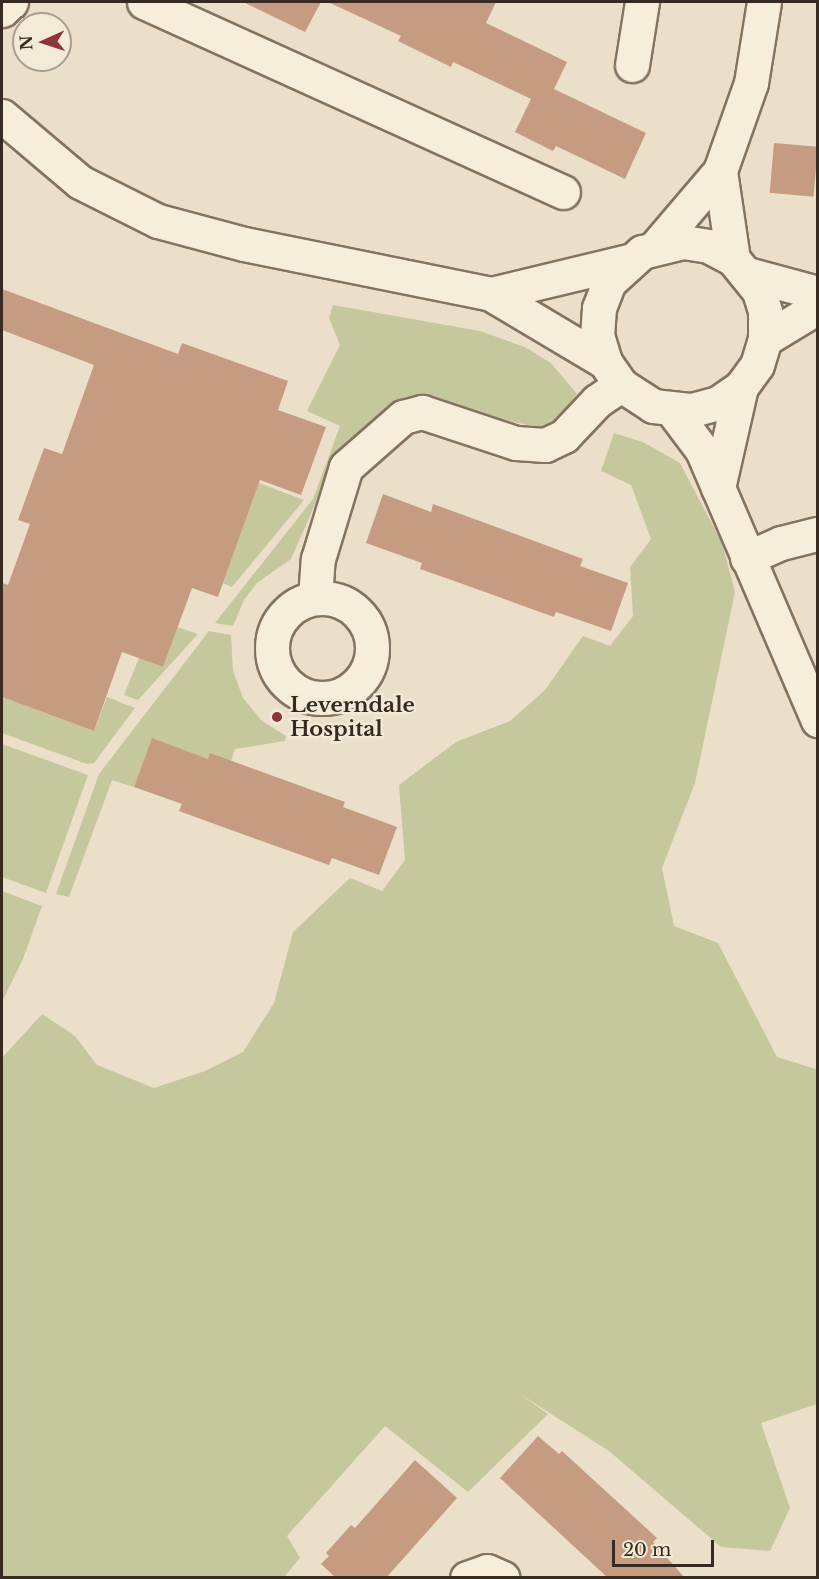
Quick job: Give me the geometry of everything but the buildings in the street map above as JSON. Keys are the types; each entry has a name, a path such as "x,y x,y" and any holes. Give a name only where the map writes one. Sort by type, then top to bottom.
{"street":[{"path":"2,10 11,2"},
{"path":"144,2 563,192"},
{"path":"632,65 642,2"},
{"path":"491,294 628,261 657,245 720,171 751,83 764,2"},
{"path":"2,116 80,182 158,221 244,244 491,294 613,374 653,406 672,411 692,410 718,403 741,387 757,365 765,339 765,311 740,266 720,171"},
{"path":"657,245 683,242 700,245 740,266 818,293"},
{"path":"613,374 597,335 599,308 609,282 628,261"},
{"path":"765,339 818,307"},
{"path":"315,598 318,559 346,467 403,417 422,412 516,443 545,445 564,436 597,401 613,374"},
{"path":"718,488 741,387"},
{"path":"672,411 702,450 818,720"},
{"path":"747,558 782,543 818,534"},
{"path":"467,1578 487,1571 503,1578"}],"green space":[{"path":"333,305 480,331 525,347 551,363 577,394 554,423 542,428 491,417 435,397 409,397 387,408 339,450 291,559 257,583 244,600 233,626 215,623 313,499 340,426 307,411 340,345 329,318"},
{"path":"614,433 643,442 680,463 722,543 735,592 695,783 662,868 674,926 718,943 777,1057 816,1069 817,1404 761,1423 790,1508 770,1551 721,1547 609,1451 520,1394 548,1414 468,1492 385,1426 287,1536 300,1558 284,1577 2,1577 2,1058 42,1014 75,1036 97,1065 154,1088 205,1071 243,1052 274,1003 293,932 350,878 382,891 405,860 399,785 456,742 510,721 545,690 583,636 610,646 633,616 630,567 651,539 631,485 601,471"},
{"path":"259,483 304,500 232,587 223,583"},
{"path":"177,627 198,634 138,700 124,695 139,658 163,667"},
{"path":"209,631 231,635 233,671 243,698 262,721 286,736 285,741 235,749 231,761 208,759 152,739 134,787 112,780 69,897 56,894 99,774"},
{"path":"2,697 94,731 107,697 135,708 94,763 87,764 2,733"},
{"path":"2,744 88,775 46,893 2,877"},
{"path":"2,891 42,906 23,959 2,1002"}],"place":[{"name":"Leverndale Hospital","path":"277,717"}]}
